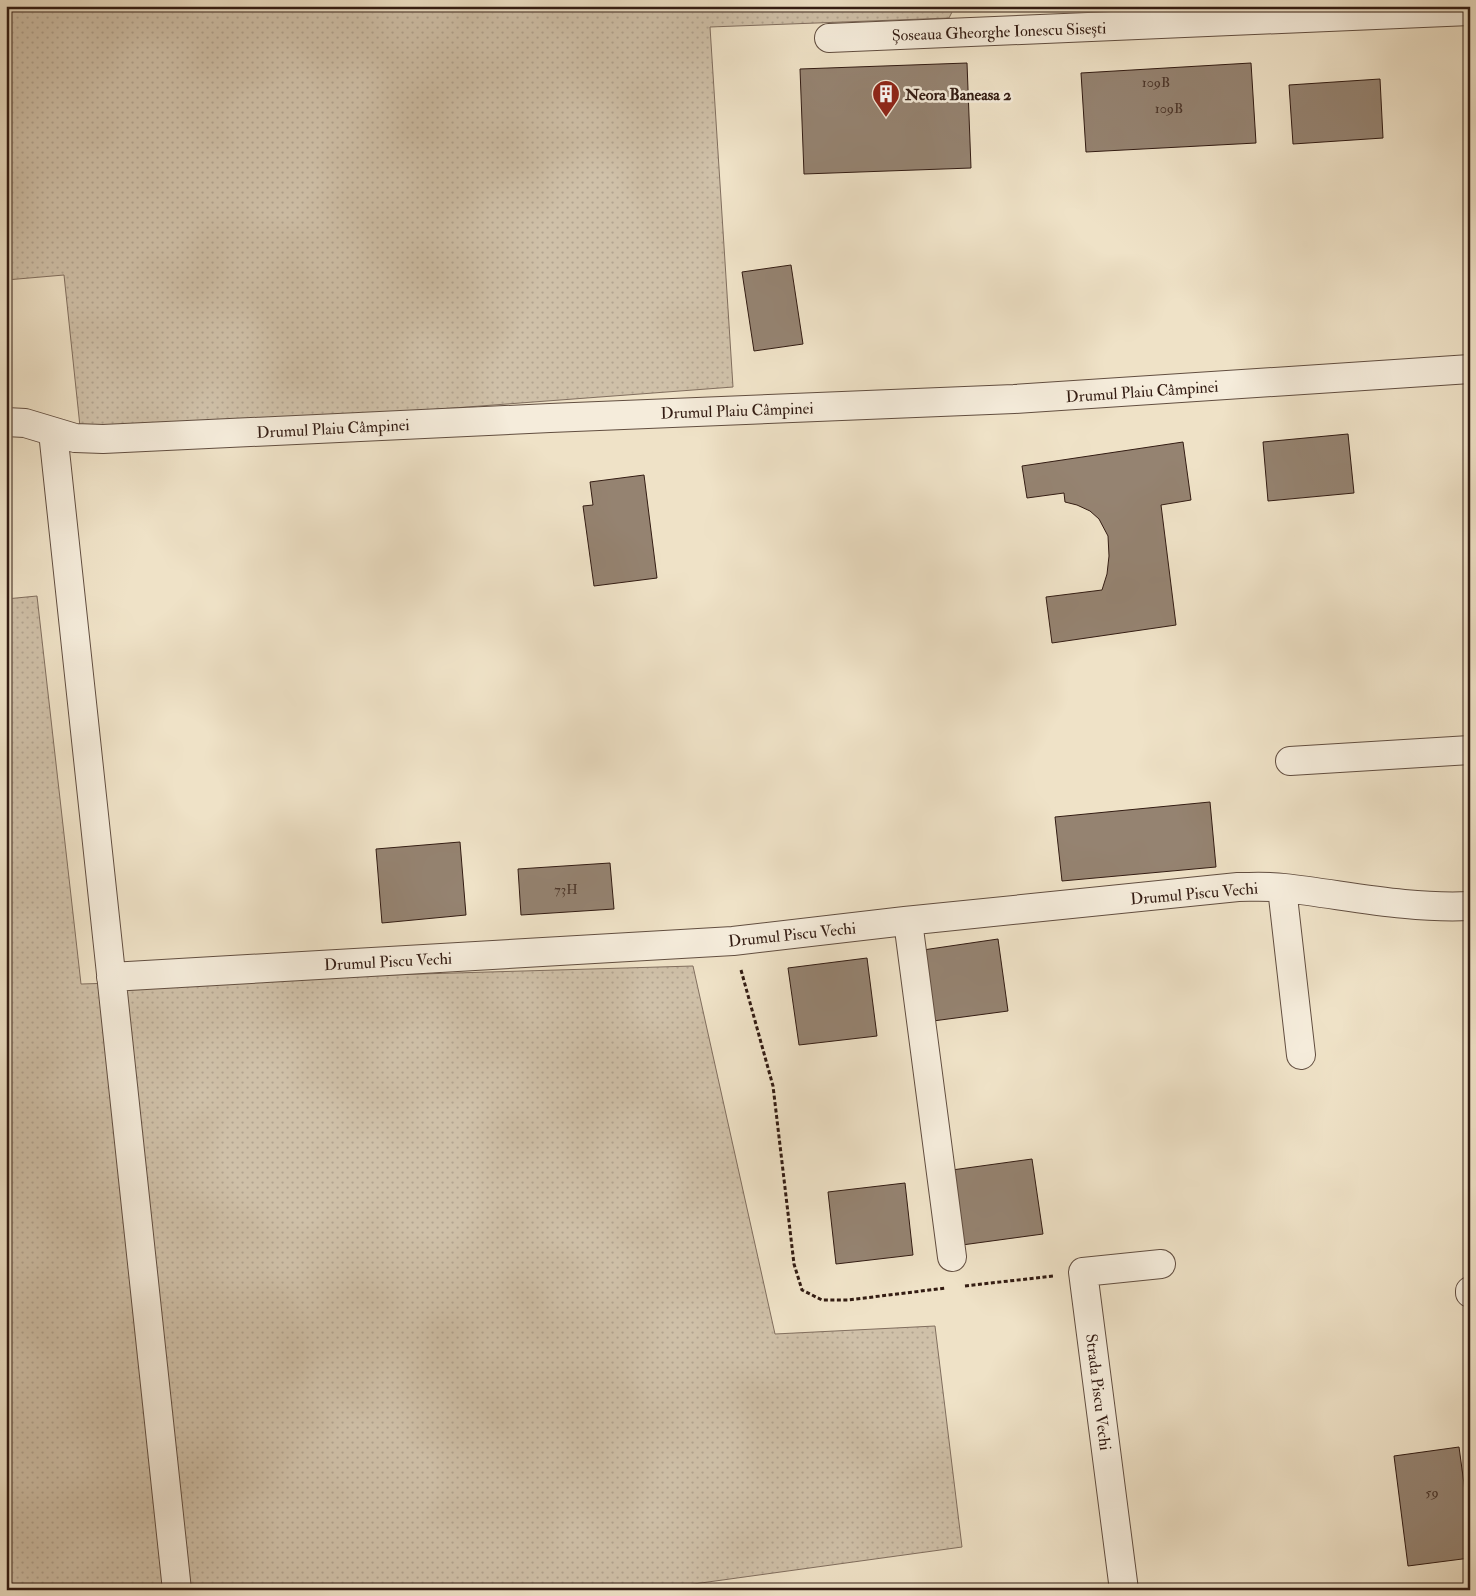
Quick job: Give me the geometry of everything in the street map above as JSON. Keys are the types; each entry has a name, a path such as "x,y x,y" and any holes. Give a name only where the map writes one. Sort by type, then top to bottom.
{"street":[{"name":"Șoseaua Gheorghe Ionescu Sisești","path":"829,38 1470,11"},
{"name":"Drumul Plaiu Câmpinei","path":"6,422 25,423 75,438 103,439 1014,399 1470,369"},
{"path":"53,432 177,1590"},
{"path":"1290,761 1470,750"},
{"name":"Drumul Piscu Vechi","path":"111,977 733,941 905,921 1238,887 1282,888 1407,905 1470,906"},
{"path":"1282,888 1301,1055"},
{"path":"905,921 909,930 952,1257"},
{"path":"1084,1272 1161,1264"},
{"name":"Strada Piscu Vechi","path":"1084,1272 1124,1590"}],"path":[{"path":"733,941 773,1086 794,1264 802,1290 822,1300 848,1300 946,1288"},
{"path":"956,1287 1084,1272"}],"shaded area":[{"path":"6,6 955,6 949,18 710,27 733,387 81,436 64,275 6,280"},
{"path":"37,596 81,984 693,966 775,1334 935,1326 962,1547 650,1590 6,1590 6,599"}],"building":[{"name":"Neora Baneasa 2","path":"967,63 971,168 804,174 800,69"},
{"path":"1251,63 1256,143 1086,152 1081,73"},
{"path":"1380,79 1383,138 1293,144 1289,85"},
{"path":"791,265 803,344 754,351 742,272"},
{"path":"1348,434 1354,493 1268,501 1263,442"},
{"path":"1183,442 1191,500 1161,505 1176,625 1052,643 1046,597 1102,590 1107,574 1109,556 1108,536 1099,519 1090,511 1065,502 1064,493 1027,498 1022,466"},
{"path":"644,475 657,578 594,586 583,506 593,505 590,482"},
{"path":"1210,802 1216,867 1062,881 1055,817"},
{"path":"460,842 466,915 382,923 376,849"},
{"path":"610,863 614,909 521,915 518,869"},
{"path":"998,939 1008,1011 933,1021 923,950"},
{"path":"867,958 877,1036 799,1045 788,968"},
{"path":"1032,1159 1043,1234 962,1245 952,1170"},
{"path":"905,1183 913,1255 836,1264 828,1192"},
{"path":"1459,1447 1470,1528 1470,1558 1408,1566 1394,1456"}],"place":[{"name":"Neora Baneasa 2","path":"886,118"}]}
